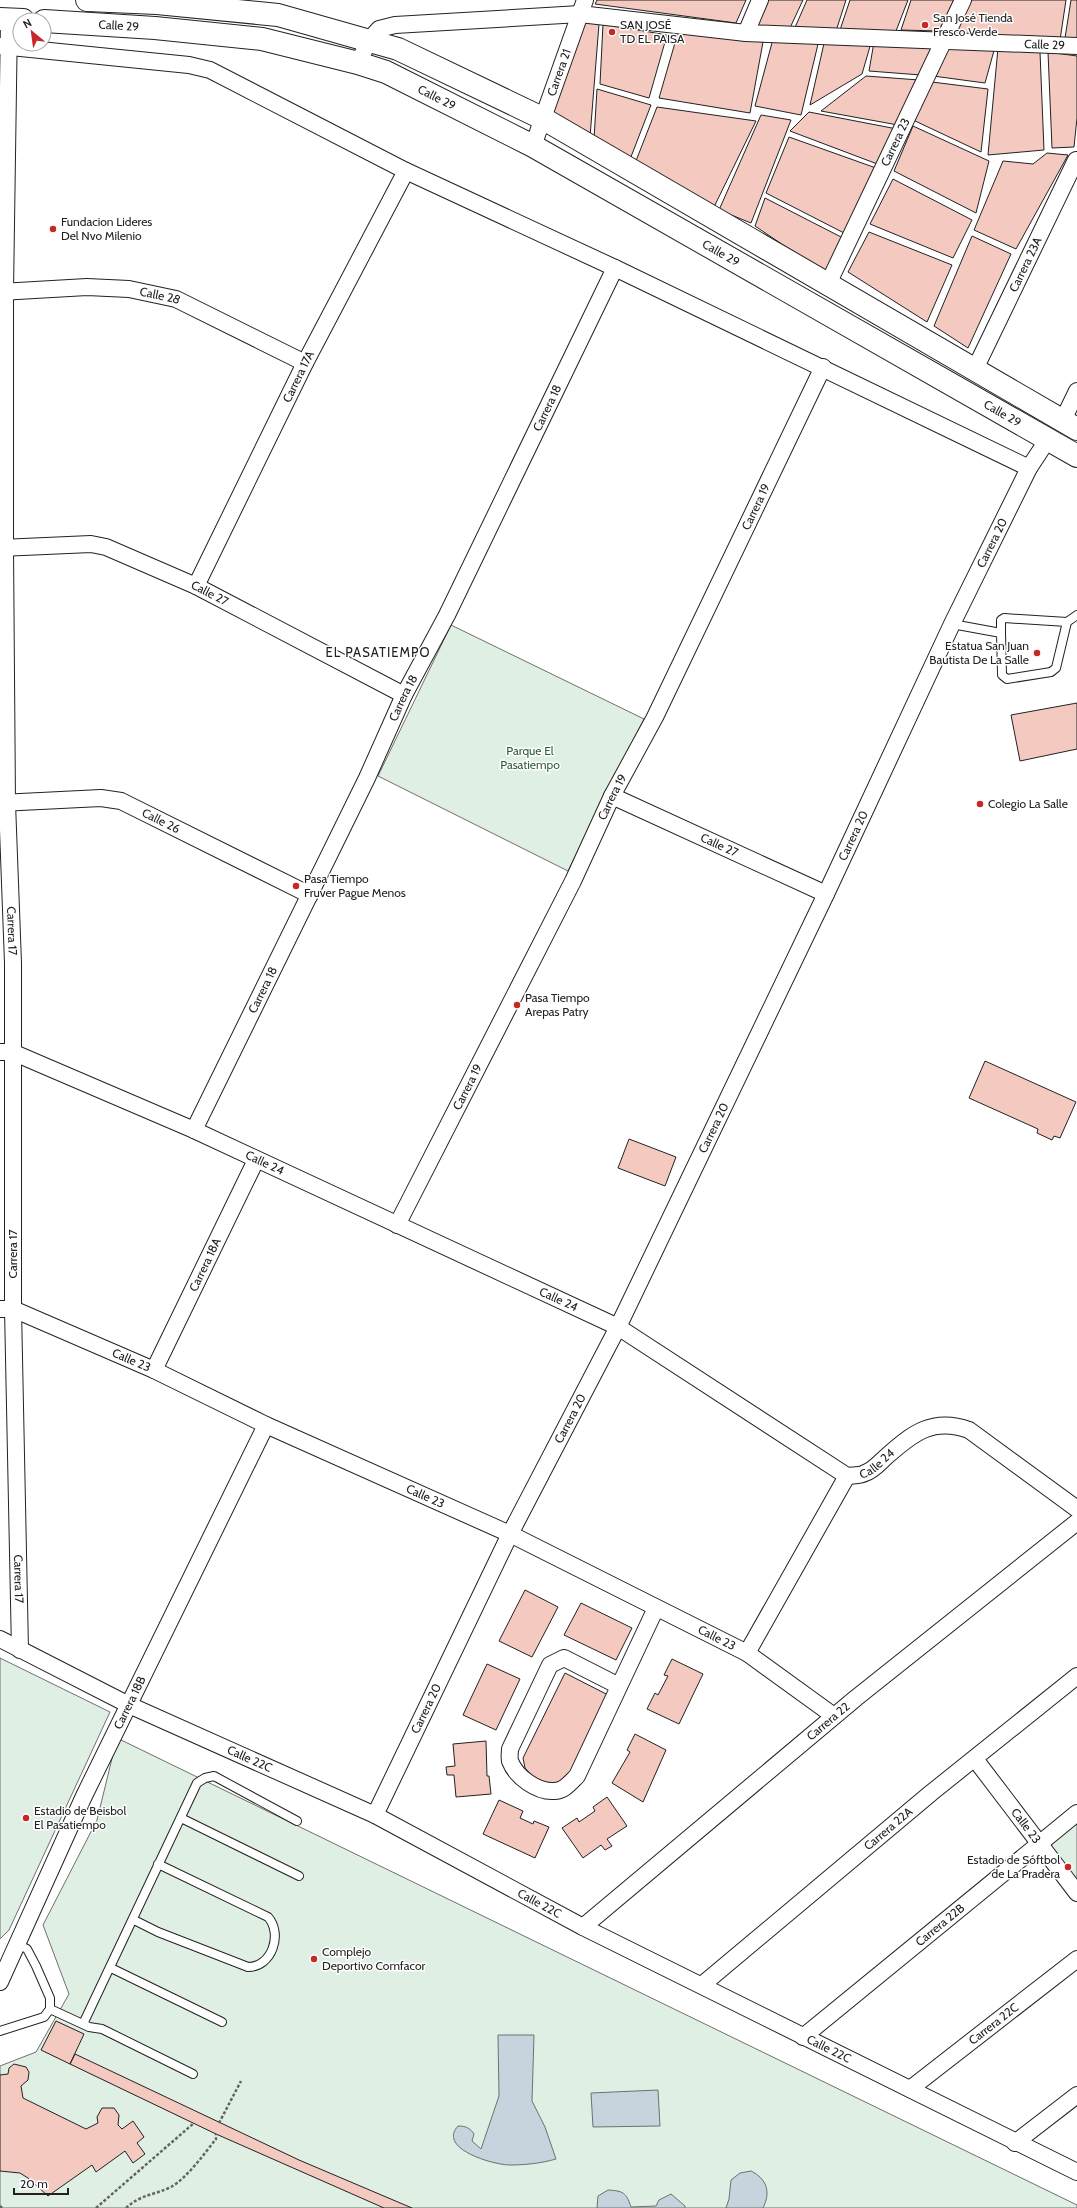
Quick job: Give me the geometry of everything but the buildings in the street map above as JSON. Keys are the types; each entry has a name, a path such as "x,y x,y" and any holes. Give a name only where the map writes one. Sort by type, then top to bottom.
{"main road":[{"name":"Calle 29","path":"87,0 205,4 278,15 398,49 542,118 1070,424"},
{"name":"Calle 29","path":"52,22 155,28 262,39 358,63 386,72 533,146 1077,456"}],"street":[{"path":"746,33 760,0"},
{"name":"Carrera 23","path":"828,284 945,41 963,0"},
{"name":"Calle 29","path":"358,63 370,40 379,30 396,25 583,7 746,33 1077,46"},
{"name":"Carrera 21","path":"533,146 583,7"},
{"name":"Carrera 17","path":"11,19 4,46 2,548 4,803 13,963 6,1052 7,1309 20,1650"},
{"path":"4,46 189,65 210,70 406,170 823,367 1029,468"},
{"name":"Carrera 23A","path":"975,369 1076,160"},
{"name":"Carrera 17A","path":"196,586 305,363 406,170"},
{"name":"Carrera 18","path":"194,1130 367,778 404,695 447,615 615,268"},
{"name":"Calle 28","path":"3,292 86,287 129,289 176,299 305,363"},
{"name":"Carrera 19","path":"397,1224 573,880 612,796 655,717 823,367"},
{"path":"1070,424 1077,391"},
{"name":"Carrera 20","path":"375,1815 510,1534 618,1328 826,894 952,624 1029,468 1048,439"},
{"name":"Calle 27","path":"2,548 91,544 106,547 196,586 404,695"},
{"name":"Calle 27","path":"612,796 826,894"},
{"name":"Calle 26","path":"4,803 101,798 121,801 310,895"},
{"name":"Calle 24","path":"6,1052 194,1130 618,1328 847,1476 864,1474 873,1469 919,1431 941,1425 954,1425 969,1430 1077,1509"},
{"name":"Carrera 18A","path":"154,1370 256,1160"},
{"name":"Calle 23","path":"7,1309 154,1370 266,1425 510,1534 747,1653 834,1716"},
{"name":"Carrera 18B","path":"0,1982 84,1796 266,1425"},
{"path":"747,1653 847,1476"},
{"name":"Carrera 22","path":"583,1927 834,1716 1077,1522"},
{"path":"619,1686 564,1658 550,1665 510,1749 510,1760 517,1772 533,1786 554,1792 566,1787 577,1776 656,1608"},
{"name":"Calle 22C","path":"0,1639 129,1705 375,1815 583,1927 702,1985 1015,2143 1077,2172"},
{"name":"Carrera 22A","path":"702,1985 931,1793 1077,1676"},
{"name":"Calle 23","path":"974,1759 1040,1842 1077,1893"},
{"name":"Carrera 22B","path":"803,2037 1077,1813"},
{"name":"Carrera 22C","path":"910,2089 1077,1958"},
{"path":"1015,2143 1077,2095"}],"lane":[{"path":"1067,622 1056,668 1051,672 1007,679 1002,675 1000,620 1004,618 1067,622 1077,615"},
{"path":"952,624 1001,633"},
{"path":"83,2024 134,1920 158,1864 197,1783 205,1778 214,1776 297,1821"},
{"path":"181,1818 299,1876"},
{"path":"134,1920 158,1932 248,1967 256,1967 265,1960 275,1945 275,1930 268,1917 158,1864"},
{"path":"0,2031 44,2017 50,2009 50,1998 36,1966 27,1949 17,1944"},
{"path":"110,1968 222,2022"},
{"path":"50,2009 89,2027 102,2029 193,2074"}],"path":[{"path":"219,2123 241,2080"},
{"path":"96,2208 194,2123"},
{"path":"126,2208 144,2195 170,2187 181,2179 216,2139 216,2134"}],"green space":[{"name":"Parque El Pasatiempo","path":"451,625 644,719 568,871 378,776"},
{"path":"0,1658 110,1712 9,1930 0,1939"},
{"name":"Complejo Deportivo Comfacor","path":"117,1738 1077,2205 1077,2208 0,2208 0,2066 36,2052 69,1994 43,1925 97,1820"},
{"name":"Estadio de Sóftbol de La Pradera","path":"1077,1813 1077,1892 1040,1842"}],"shaded area":[{"path":"498,2035 534,2035 532,2101 545,2127 556,2159 528,2164 502,2164 481,2159 470,2154 455,2142 454,2134 458,2126 466,2127 474,2134 472,2141 481,2149 499,2096"},
{"path":"658,2090 660,2126 593,2127 591,2093"},
{"path":"751,2171 761,2178 766,2186 767,2197 763,2208 726,2208 729,2199 731,2180 740,2173"},
{"path":"608,2190 623,2193 631,2207 656,2206 659,2200 671,2194 685,2206 685,2208 597,2208 598,2196"}],"place":[{"name":"San José Tienda Fresco Verde","path":"925,25"},
{"name":"SAN JOSÉ TD EL PAISA","path":"612,32"},
{"name":"Fundacion Lideres Del Nvo Milenio","path":"53,229"},
{"name":"Estatua San Juan Bautista De La Salle","path":"1037,653"},
{"name":"Colegio La Salle","path":"980,804"},
{"name":"Pasa Tiempo Fruver Pague Menos","path":"296,886"},
{"name":"Pasa Tiempo Arepas Patry","path":"517,1005"},
{"name":"Estadio de Beisbol El Pasatiempo","path":"26,1818"},
{"name":"Estadio de Sóftbol de La Pradera","path":"1068,1867"},
{"name":"Complejo Deportivo Comfacor","path":"314,1959"}],"district":[{"name":"EL PASATIEMPO","path":"378,652"}]}
